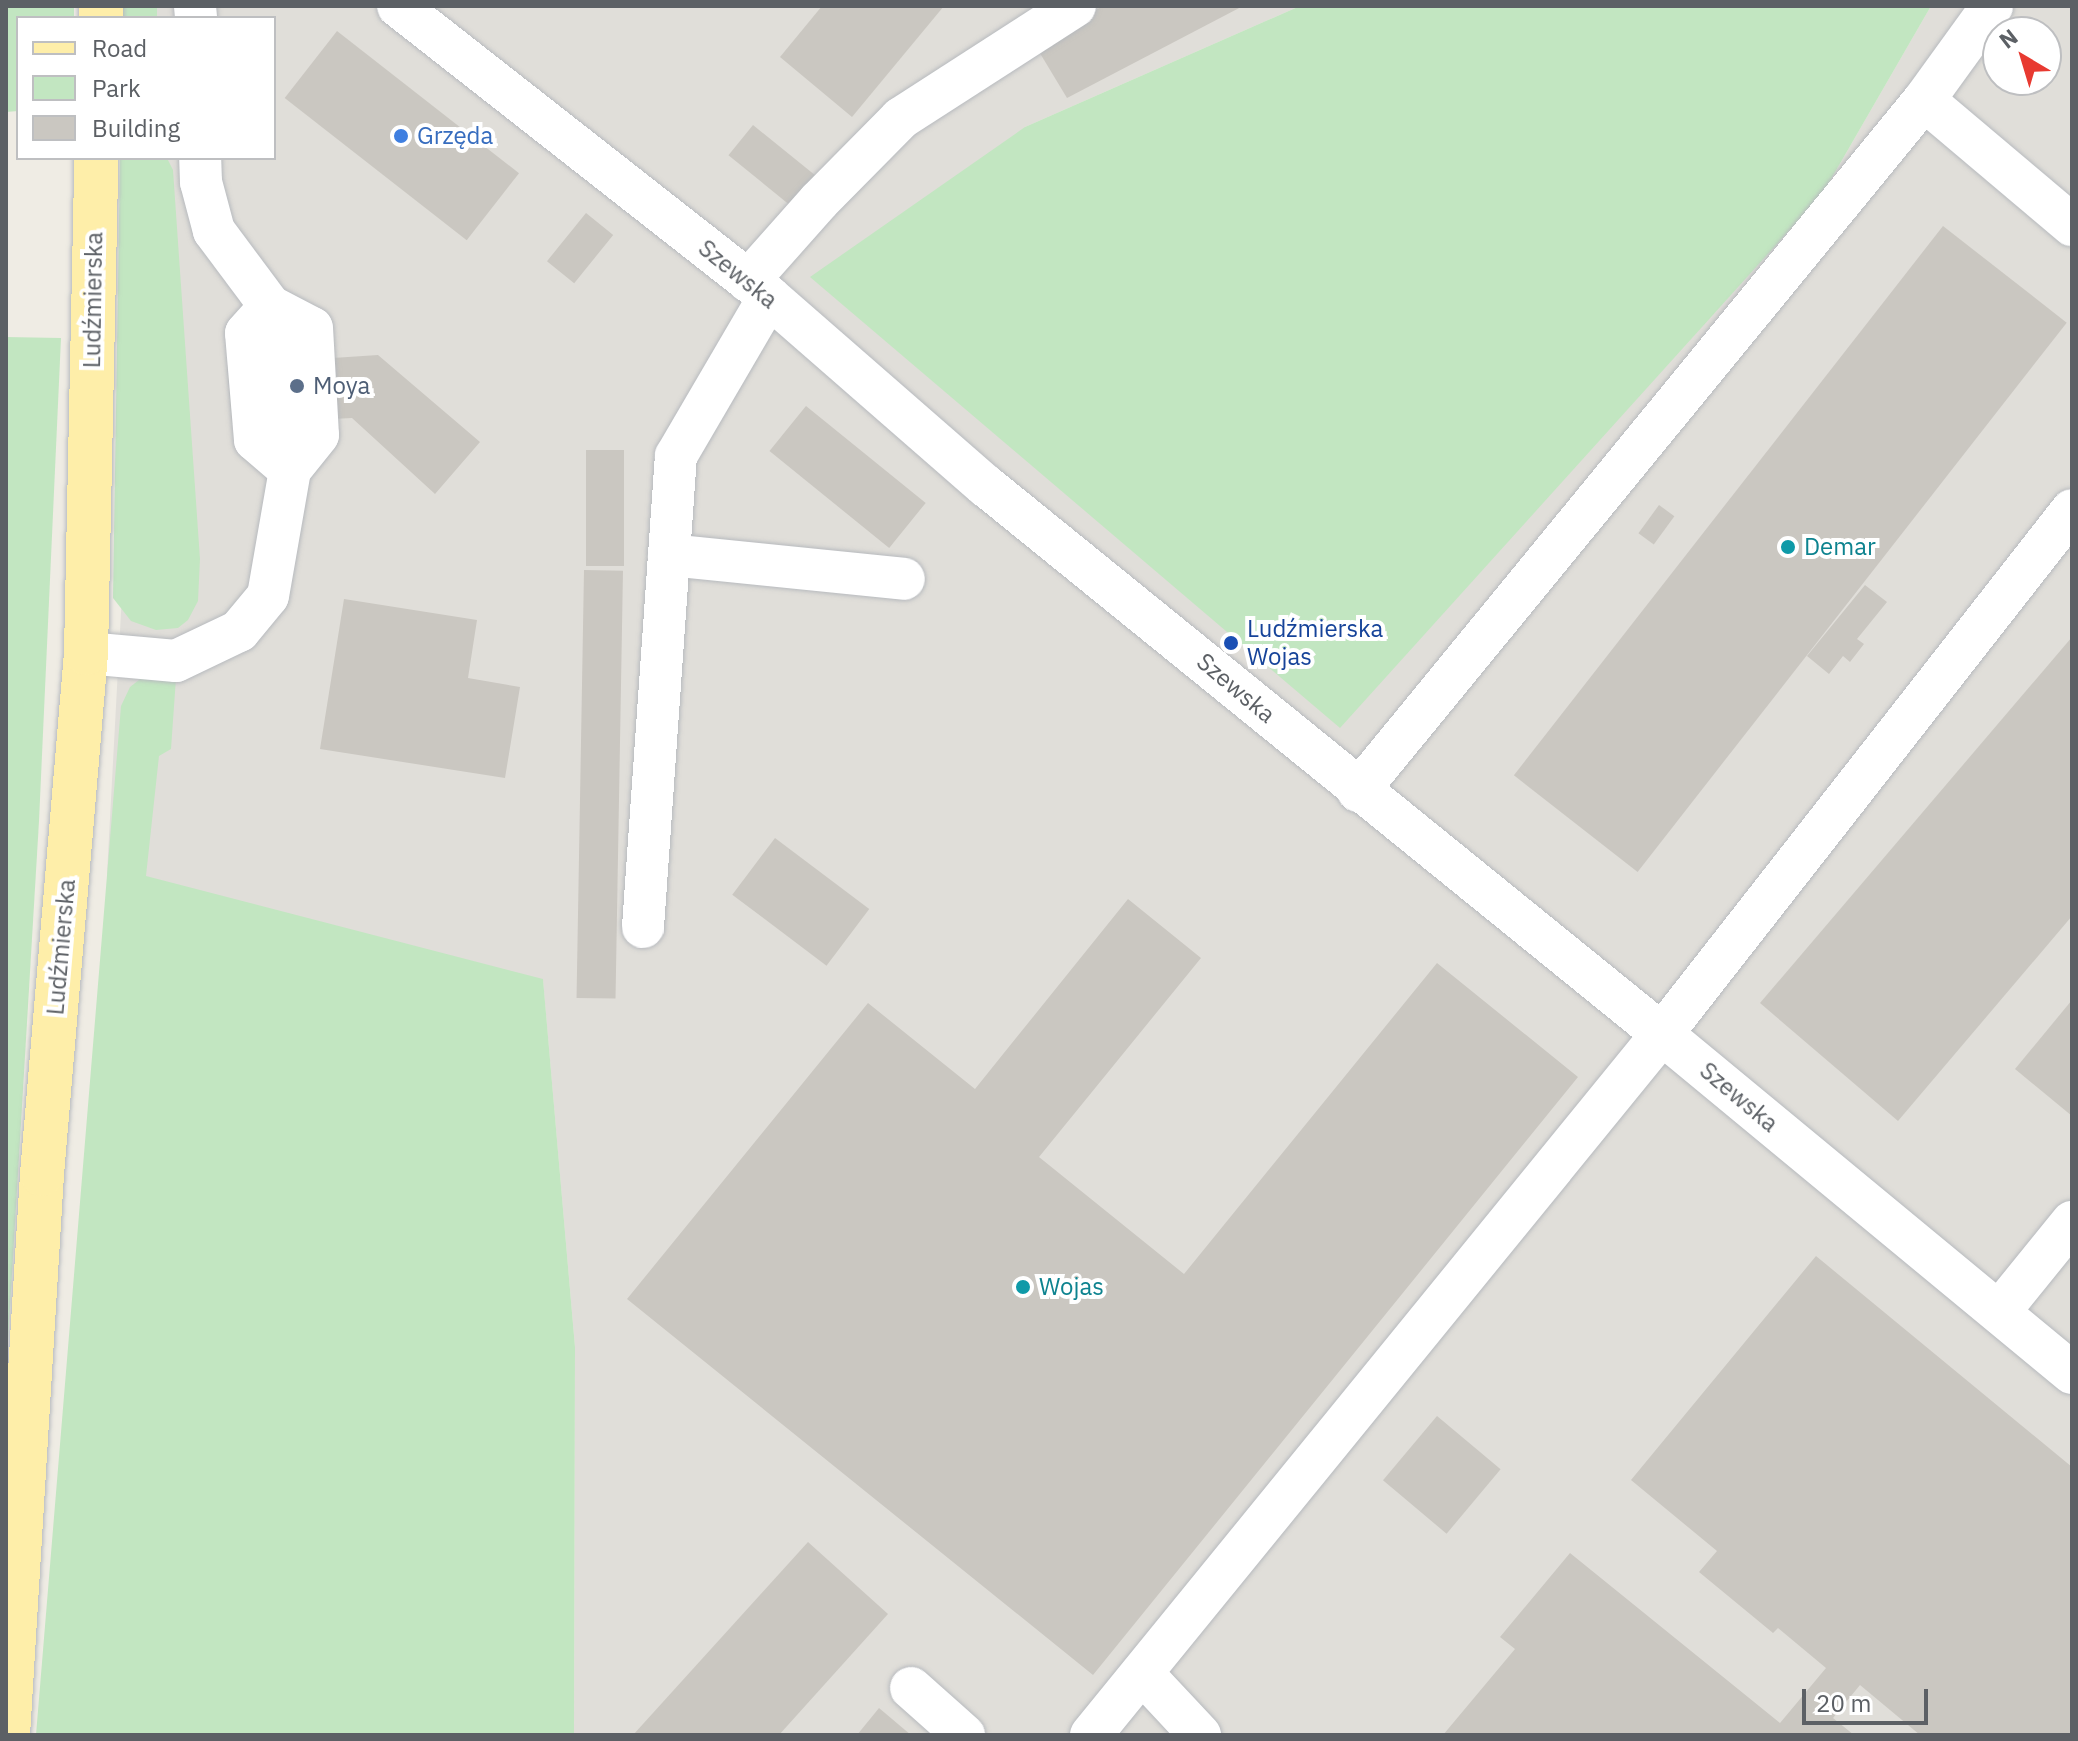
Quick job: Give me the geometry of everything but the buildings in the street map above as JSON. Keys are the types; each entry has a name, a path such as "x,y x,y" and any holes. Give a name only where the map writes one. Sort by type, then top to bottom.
{"main road":[{"name":"Ludźmierska","path":"8,1735 42,1174 86,653 96,160"}],"lane":[{"name":"Szewska","path":"398,6 759,289 986,486 1358,791 1662,1034 2072,1373"},
{"path":"643,927 676,456 759,289 819,201 901,118 1075,6"},
{"path":"1358,791 1924,100 1992,6"},
{"path":"1924,100 2072,225"},
{"path":"86,653 176,661 239,631 268,596 290,470 318,435 312,328 270,306 214,231 201,182 200,160"},
{"path":"270,306 246,333 255,440 290,470"},
{"path":"1091,1735 1662,1034 2072,510"},
{"path":"669,555 904,579"},
{"path":"1999,1312 2072,1222"},
{"path":"1142,1673 1200,1735"},
{"path":"911,1688 964,1735"}],"shaded area":[{"path":"136,6 1300,6 1025,127 1823,193 1931,6 2072,6 2072,1735 574,1735 575,1347 543,980 107,874 125,538 126,160 276,160 276,16 135,16"}],"green space":[{"path":"6,6 74,6 74,16 16,16 16,111 6,112"},
{"path":"122,6 157,6 157,16 122,16"},
{"path":"1300,6 1931,6 1823,193 1340,728 810,277 1025,127"},
{"path":"120,160 168,160 173,170 200,559 198,601 188,620 178,628 156,630 131,621 113,598"},
{"path":"6,337 61,338 39,821 6,1375"},
{"path":"144,676 176,678 171,749 159,756 146,876 543,979 575,1347 574,1735 36,1735 121,706 130,687"}],"place":[{"name":"Grzęda","path":"401,136"},
{"name":"Moya","path":"297,386"},
{"name":"Demar","path":"1788,547"},
{"name":"Ludźmierska Wojas","path":"1231,643"},
{"name":"Wojas","path":"1023,1287"}]}
